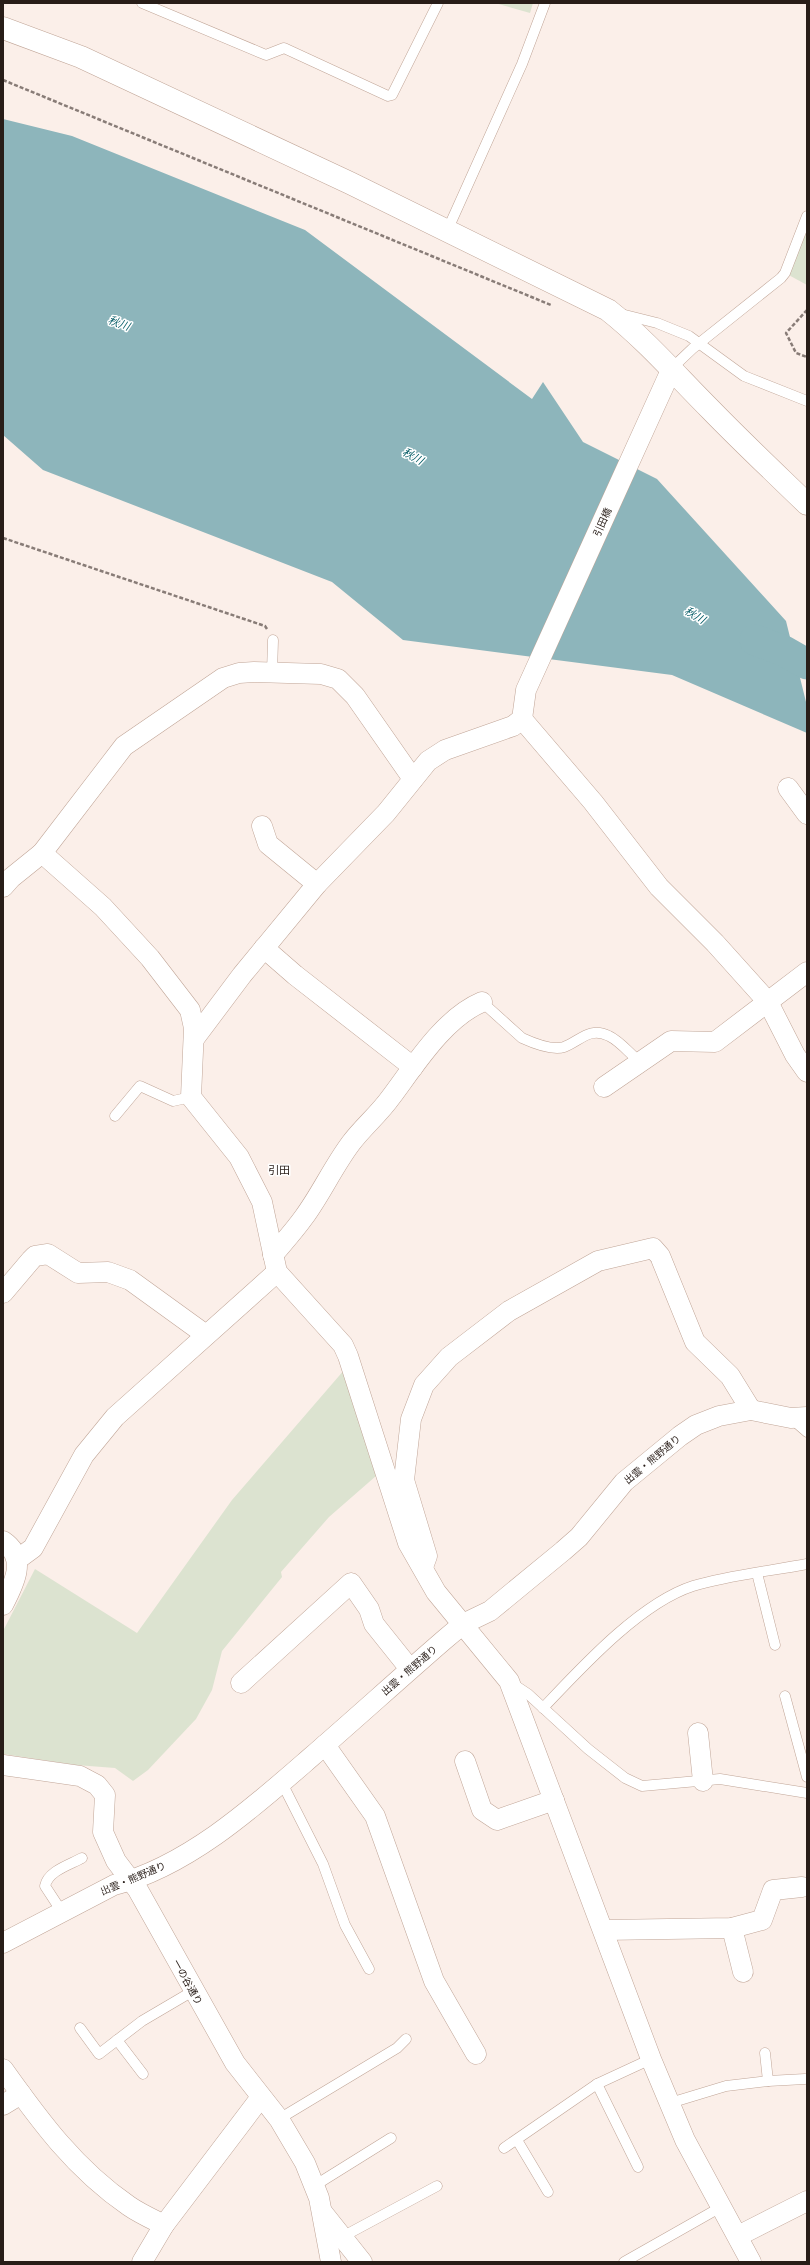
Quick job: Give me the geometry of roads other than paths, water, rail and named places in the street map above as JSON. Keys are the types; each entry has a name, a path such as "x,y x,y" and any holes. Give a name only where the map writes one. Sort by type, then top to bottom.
{"street":[{"path":"3,28 81,57 574,291 608,310 628,326 668,376 710,409 807,504"},
{"name":"引田橋","path":"522,719 526,690 668,376"},
{"path":"6,880 42,853 124,746 223,678 239,673 321,674 338,679 355,696 412,779"},
{"path":"194,1039 264,948 317,884 386,813 412,779 428,762 445,750 513,726 522,719 573,778 659,887 716,943 768,1002 795,1055 807,1072"},
{"path":"788,788 807,814"},
{"path":"262,826 268,844 317,884"},
{"path":"42,853 103,907 150,958 190,1010 194,1028 191,1097 239,1157 262,1202 275,1264 342,1345 348,1356 408,1543 422,1569 436,1592 509,1681 604,1930 651,2059 685,2140 751,2262"},
{"path":"264,948 295,976 413,1067"},
{"path":"604,1087 671,1041 715,1042 807,972"},
{"path":"18,1559 33,1548 84,1455 101,1432 206,1335 275,1264 334,1166 352,1142 447,1027 467,1008 482,1002"},
{"path":"422,1569 427,1556 404,1480 411,1419 424,1385 449,1357 509,1311 598,1261 653,1248 660,1256 694,1342 730,1376 751,1410"},
{"path":"3,1293 31,1260 36,1256 48,1254 78,1273 108,1272 130,1280 206,1335"},
{"name":"出雲・熊野通り","path":"3,1943 114,1885 131,1880 168,1864 243,1816 325,1745 410,1668 463,1624 490,1611 563,1552 579,1537 624,1482 680,1436 696,1425 720,1416 751,1410 799,1418"},
{"path":"3,1541 11,1547 18,1559 17,1573 3,1605"},
{"path":"241,1683 351,1583 369,1609 374,1624 410,1668"},
{"path":"698,1733 703,1781"},
{"path":"325,1745 375,1816 434,1981 476,2054"},
{"path":"465,1761 482,1810 497,1820 554,1800"},
{"name":"一の谷通り","path":"3,1765 80,1776 97,1785 105,1796 103,1832 106,1842 131,1880 235,2063 279,2119 305,2164 323,2213 331,2262"},
{"path":"604,1930 732,1928 762,1920 773,1890 802,1887"},
{"path":"732,1928 742,1972"},
{"path":"3,2069 58,2143 82,2168 129,2206 164,2225"},
{"path":"3,2105 21,2094"},
{"path":"142,2262 164,2225 254,2104 261,2097"},
{"path":"738,2236 807,2201"},
{"path":"323,2213 362,2262"}],"lane":[{"path":"142,3 266,55 284,48 388,96 392,95 438,3"},
{"path":"447,231 522,64 545,3"},
{"path":"668,376 701,343 781,278 785,273 807,216"},
{"path":"608,310 657,323 689,336 701,343 744,376 807,401"},
{"path":"272,673 273,640"},
{"path":"482,1002 522,1038 530,1042 555,1048 564,1047 590,1032 596,1032 610,1036 640,1062"},
{"path":"115,1116 140,1086 173,1101 191,1097"},
{"path":"799,1418 807,1432"},
{"path":"543,1708 595,1654 653,1606 692,1587 807,1564"},
{"path":"757,1573 775,1645"},
{"path":"509,1681 528,1694 588,1749 625,1778 642,1786 720,1779 807,1793"},
{"path":"785,1696 807,1778"},
{"path":"282,1783 323,1864 345,1925 369,1969"},
{"path":"62,1912 45,1886 46,1882 48,1877 82,1858"},
{"path":"80,2028 99,2054 142,2021 193,1990"},
{"path":"279,2119 397,2048 406,2039"},
{"path":"117,2040 143,2074"},
{"path":"765,2053 768,2081"},
{"path":"504,2148 561,2111 571,2100 597,2084 651,2059"},
{"path":"670,2103 726,2086 768,2081 805,2079"},
{"path":"597,2084 638,2167"},
{"path":"314,2186 391,2138"},
{"path":"517,2140 548,2192"},
{"path":"342,2237 436,2186"},
{"path":"624,2262 721,2207"}],"water":[{"path":"3,119 72,136 305,230 532,399 543,382 583,442 657,479 786,621 807,706 807,733 672,675 403,640 332,582 43,470 3,435"}],"waterway":[{"name":"秋川","path":"755,640 784,651 807,664"}],"district":[{"name":"引田","path":"279,1170"}]}
